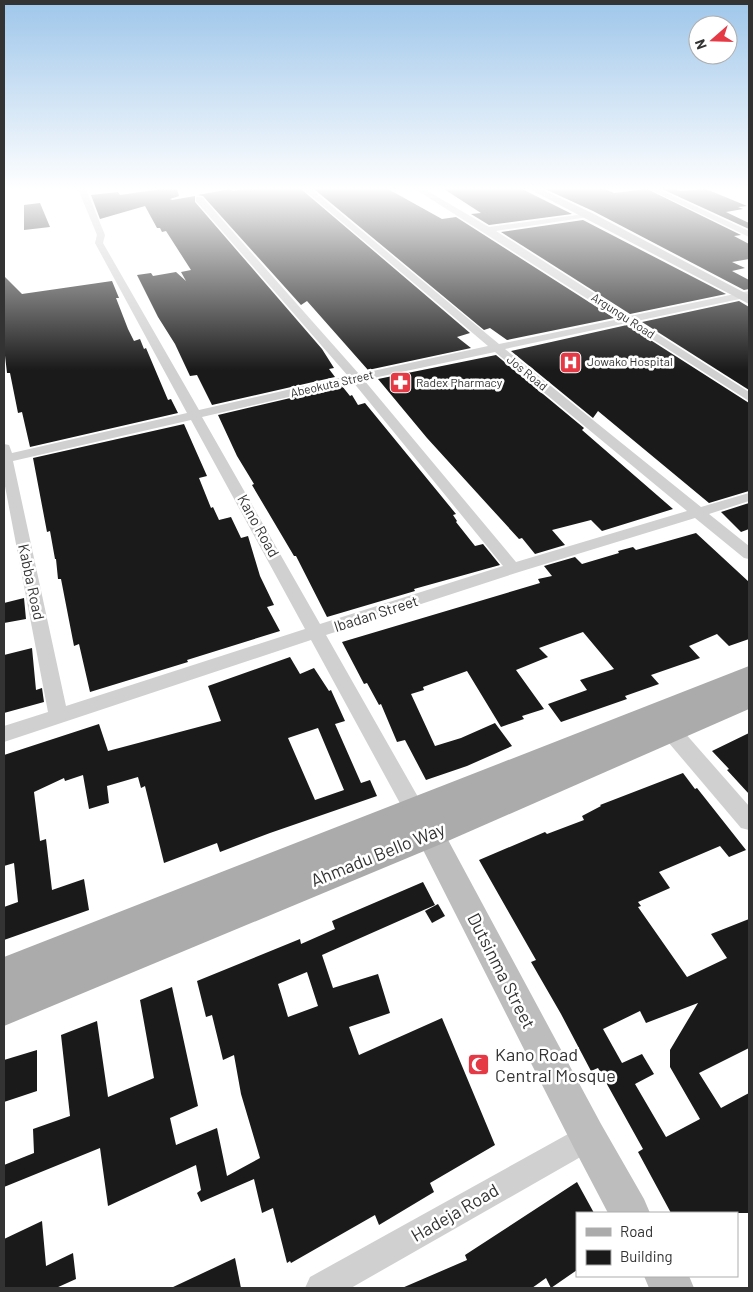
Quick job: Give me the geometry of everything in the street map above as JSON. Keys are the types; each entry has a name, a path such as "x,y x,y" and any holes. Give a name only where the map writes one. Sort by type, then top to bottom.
{"main road":[{"name":"Ahmadu Bello Way","path":"4,1007 749,676"},
{"name":"Ahmadu Bello Way","path":"4,975 423,822 670,730 749,698"}],"street":[{"name":"Kano Road","path":"106,249 423,822"},
{"path":"244,249 356,378 514,568"},
{"name":"Jos Road","path":"379,249 749,554"},
{"name":"Argungu Road","path":"518,249 749,397"},
{"path":"654,249 747,297"},
{"name":"Abeokuta Street","path":"4,455 197,415 356,378 498,349 628,319 747,297"},
{"name":"Kabba Road","path":"4,455 60,717"},
{"name":"Ibadan Street","path":"4,734 514,568 749,497"},
{"path":"670,730 749,821"},
{"name":"Dutsinma Street","path":"423,822 588,1137 629,1212"},
{"name":"Hadeja Road","path":"321,1288 588,1137"}],"building":[{"path":"178,249 236,249 322,349 334,368 329,369 335,377 212,405 197,375 190,376 175,344 158,317 137,275 151,273 153,276 176,272 186,281 181,272 191,270"},
{"path":"251,249 372,249 470,333 457,337 471,348 368,370 307,301 301,305"},
{"path":"387,249 507,249 614,318 507,340 490,328 484,330"},
{"path":"528,249 640,249 726,294 630,314"},
{"path":"666,249 749,249 749,259 732,262 745,268 732,271 749,280 749,289 744,290"},
{"path":"4,276 22,294 112,281 119,298 116,298 134,341 140,339 144,349 146,348 168,400 171,399 178,413 30,447 22,412 18,413 10,373 7,373 4,347"},
{"path":"739,301 749,307 749,390 642,322"},
{"path":"627,325 749,403 749,491 709,503 598,411 593,418 511,351"},
{"path":"496,355 584,428 582,430 673,509 602,531 591,520 552,530 565,545 535,554 427,438 378,379"},
{"path":"342,386 350,396 352,395 358,405 365,403 456,514 453,515 456,522 475,546 483,544 500,565 414,589 415,591 327,617 296,556 294,556 252,485 254,484 237,456 218,415"},
{"path":"184,424 207,476 199,478 211,508 213,507 219,520 231,517 241,538 248,536 260,576 274,605 267,607 280,631 90,692 79,644 74,646 61,579 58,579 50,531 47,532 33,458"},
{"path":"749,503 749,529 741,532 721,512"},
{"path":"696,533 749,582 749,639 729,646 717,634 689,646 700,658 651,675 659,684 625,696 627,699 561,722 548,704 587,690 580,680 614,669 583,632 539,648 548,657 516,670 544,709 522,716 524,719 501,727 467,671 423,687 424,690 411,694 435,746 461,738 495,723 512,746 467,766 426,780 405,740 397,742 381,704 379,705 367,683 364,684 342,642 540,583 538,579 552,576 544,566 575,557 582,564 619,553 618,551 633,547 636,550"},
{"path":"24,598 26,619 4,623 4,603"},
{"path":"32,648 36,690 42,688 44,702 4,713 4,655"},
{"path":"290,657 300,674 314,668 329,691 331,690 345,721 335,724 361,783 370,780 377,796 220,852 217,843 164,863 145,786 141,788 138,777 107,786 109,803 89,809 83,775 65,781 64,778 34,792 40,841 46,839 52,890 84,879 89,910 4,940 4,907 18,902 14,863 4,866 4,755 99,724 108,751 221,721 208,686","holes":["318,728 344,790 315,800 288,738"]},
{"path":"749,733 749,794 712,751"},
{"path":"683,773 746,850 729,857 720,846 659,872 670,888 638,902 641,906 638,907 687,977 727,958 711,934 749,919 749,1048 699,1073 721,1108 749,1093 749,1213 670,1212 638,1152 643,1149 598,1068 591,1071 531,962 536,960 479,860 545,832 547,834 584,820 582,816 601,806","holes":["698,1003 670,1050 670,1067 700,1119 666,1137 635,1084 654,1074 642,1054 622,1063 603,1029 640,1011 646,1023"]},
{"path":"423,882 435,905 322,955 333,988 378,974 390,1013 349,1027 359,1055 442,1018 495,1145 430,1183 434,1192 379,1225 375,1215 291,1263 290,1261 287,1263 273,1208 262,1213 254,1179 201,1202 197,1193 201,1190 196,1165 108,1206 100,1148 4,1187 4,1165 34,1153 33,1129 70,1116 61,1035 97,1021 108,1097 154,1078 140,1000 172,987 198,1106 170,1118 176,1145 217,1128 227,1176 260,1158 241,1094 234,1055 223,1060 212,1015 206,1017 197,981 300,939 301,944 335,929 332,921","holes":["307,972 318,1006 288,1017 278,984"]},
{"path":"438,904 445,916 432,923 425,911"},
{"path":"37,1050 37,1091 4,1102 4,1060"},
{"path":"577,1182 593,1212 576,1212 576,1271 551,1288 546,1278 532,1288 402,1288 467,1260 465,1255"},
{"path":"42,1221 46,1266 73,1253 76,1279 56,1288 4,1288 4,1239"},
{"path":"235,1258 241,1288 171,1288"}],"place":[{"name":"Jowako Hospital","path":"571,362"},
{"name":"Radex Pharmacy","path":"400,383"},
{"name":"Kano Road Central Mosque","path":"479,1065"}]}
